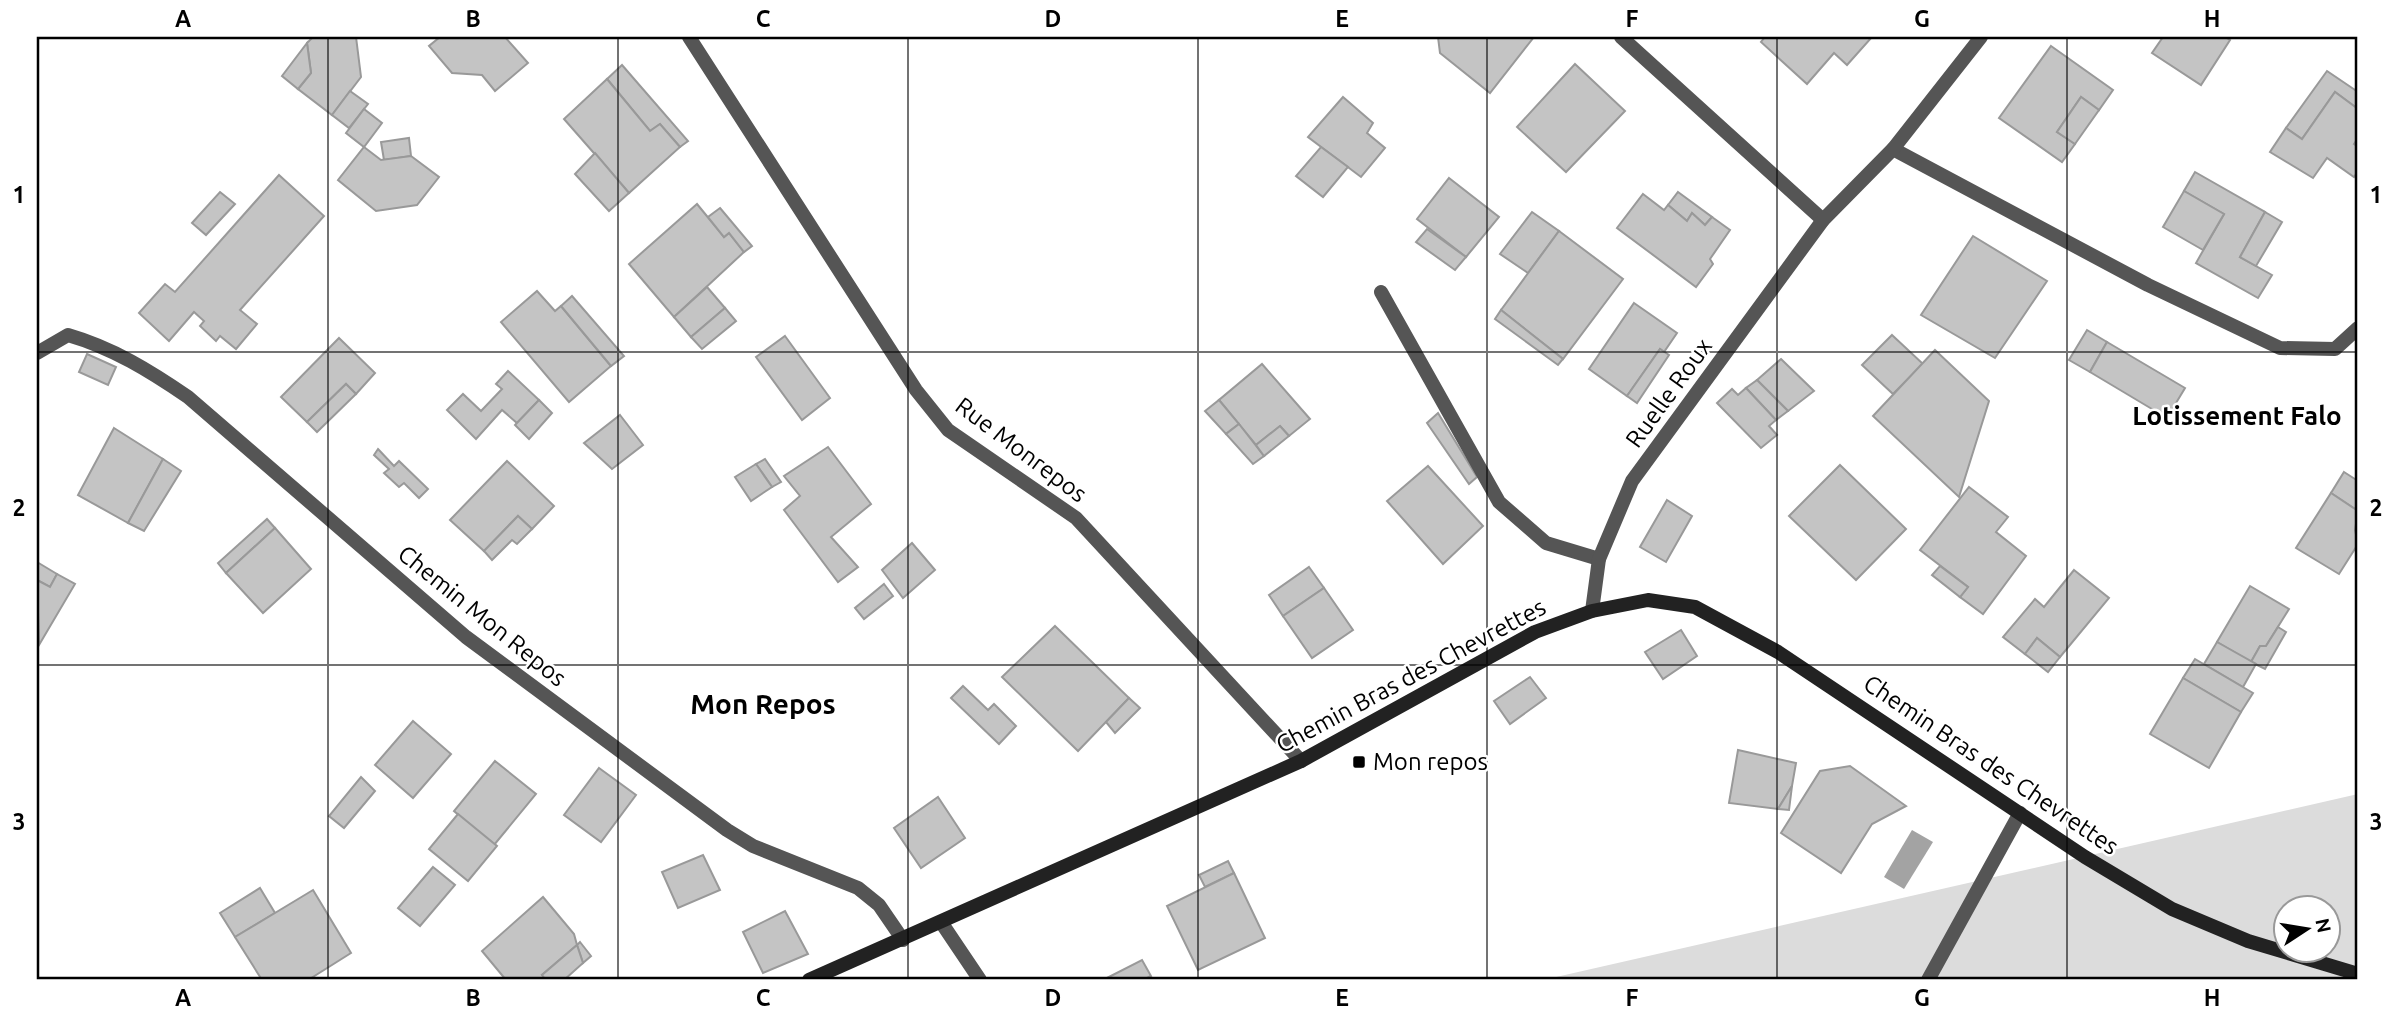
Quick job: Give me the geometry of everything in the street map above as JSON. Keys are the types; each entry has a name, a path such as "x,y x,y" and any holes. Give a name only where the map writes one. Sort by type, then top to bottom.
{"main road":[{"name":"Chemin Bras des Chevrettes","path":"809,980 1301,761 1535,632 1592,611 1648,600 1695,607 1778,652 2020,813 2172,909 2248,941 2358,974"}],"street":[{"name":"Rue Monrepos","path":"689,37 916,390 948,429 1076,518 1301,761"},
{"path":"1621,37 1823,220"},
{"name":"Ruelle Roux","path":"1592,611 1599,559 1632,481 1823,220 1893,149 1981,37"},
{"path":"1893,149 2148,285 2280,348 2335,349 2358,328"},
{"path":"1381,292 1499,502 1546,543 1599,559"},
{"name":"Chemin Mon Repos","path":"37,353 68,335 97,343 149,370 188,397 466,637 727,830 753,846 858,888 879,905 903,940"},
{"path":"1927,980 2020,813"},
{"path":"941,922 980,980"}],"shaded area":[{"path":"2358,794 2358,980 1543,980"},
{"path":"1912,830 1933,842 1904,889 1884,877"}],"building":[{"path":"313,37 356,37 361,77 332,115 298,89 311,73 307,43"},
{"path":"440,37 505,37 528,63 495,91 482,75 452,73 429,46"},
{"path":"1438,37 1534,37 1490,93 1440,53"},
{"path":"1765,37 1872,37 1847,65 1834,53 1807,84 1761,42"},
{"path":"2163,37 2225,37 2230,40 2201,85 2152,53"},
{"path":"307,43 311,73 298,89 282,76"},
{"path":"2051,46 2113,90 2099,110 2081,97 2057,132 2075,144 2062,162 1999,118"},
{"path":"1575,64 1625,111 1566,172 1517,127"},
{"path":"622,65 688,141 680,147 660,124 650,131 607,79"},
{"path":"2327,71 2358,92 2358,109 2335,92 2302,139 2286,128"},
{"path":"607,79 650,131 660,124 680,147 629,193 564,119"},
{"path":"350,91 368,104 349,128 332,115"},
{"path":"2335,92 2358,109 2358,138 2354,144 2358,147 2358,171 2354,177 2327,158 2313,178 2270,152 2286,128 2302,139"},
{"path":"1343,97 1373,123 1367,133 1385,148 1361,177 1308,137"},
{"path":"2081,97 2099,110 2075,144 2057,132"},
{"path":"364,109 382,123 364,147 346,133"},
{"path":"409,138 411,156 384,160 381,142"},
{"path":"364,147 381,160 411,156 439,177 417,205 376,211 338,180"},
{"path":"1321,147 1348,167 1323,197 1296,176"},
{"path":"595,153 629,193 609,211 575,174"},
{"path":"2195,172 2265,212 2240,257 2272,275 2258,298 2196,263 2224,214 2184,191"},
{"path":"279,175 324,216 240,310 257,324 236,349 220,336 216,341 200,326 204,321 194,312 169,341 139,313 165,284 175,292"},
{"path":"1449,178 1499,217 1466,257 1417,219"},
{"path":"2184,191 2224,214 2203,250 2163,227"},
{"path":"220,192 235,204 206,235 192,223"},
{"path":"1678,192 1712,217 1705,225 1692,213 1687,221 1668,205"},
{"path":"1643,194 1664,210 1668,205 1687,221 1692,213 1705,225 1712,217 1730,230 1710,259 1713,264 1696,287 1617,228"},
{"path":"697,204 724,237 729,233 744,252 674,317 629,264"},
{"path":"720,208 752,246 744,252 729,233 724,237 708,217"},
{"path":"1532,212 1559,231 1528,273 1500,254"},
{"path":"2265,212 2282,222 2256,266 2240,257"},
{"path":"1427,229 1466,257 1455,270 1416,242"},
{"path":"1559,231 1623,279 1563,359 1501,310"},
{"path":"1973,236 2047,281 1995,358 1921,315"},
{"path":"707,287 725,308 691,337 674,317"},
{"path":"537,291 555,311 561,306 611,366 569,402 501,322"},
{"path":"572,296 624,356 611,366 561,306"},
{"path":"1634,303 1677,333 1664,352 1660,349 1627,396 1589,369"},
{"path":"725,308 736,321 702,349 691,337"},
{"path":"1501,310 1563,359 1558,365 1495,319"},
{"path":"2087,330 2107,342 2090,372 2069,360"},
{"path":"1892,335 1923,364 1893,394 1862,365"},
{"path":"785,336 830,398 802,420 756,357"},
{"path":"339,338 375,373 356,394 346,384 307,422 281,397"},
{"path":"2107,342 2185,388 2167,418 2090,372"},
{"path":"1660,349 1669,355 1637,403 1627,396"},
{"path":"1935,350 1989,401 1959,497 1873,416"},
{"path":"87,354 116,367 108,385 79,372"},
{"path":"1781,359 1814,391 1788,411 1757,380"},
{"path":"1262,364 1310,419 1289,436 1280,426 1256,445 1219,400"},
{"path":"508,371 539,400 517,423 502,410 476,439 447,410 463,394 481,411 502,389 496,384"},
{"path":"1757,380 1788,411 1776,420 1746,388"},
{"path":"346,384 356,394 317,432 307,422"},
{"path":"1746,388 1776,420 1769,426 1777,435 1761,448 1717,403 1732,389 1738,395"},
{"path":"539,400 552,413 529,439 515,425"},
{"path":"1219,400 1239,424 1226,434 1205,411"},
{"path":"1438,413 1477,477 1469,484 1427,423"},
{"path":"620,415 643,445 612,469 584,443"},
{"path":"1239,424 1264,456 1253,464 1226,434"},
{"path":"1280,426 1289,436 1264,456 1256,445"},
{"path":"114,428 163,459 128,523 78,495"},
{"path":"828,447 871,504 831,537 858,567 838,582 784,510 800,496 784,476"},
{"path":"378,449 394,466 399,461 428,489 419,498 404,483 399,487 384,473 389,469 374,455"},
{"path":"163,459 181,471 144,531 128,523"},
{"path":"765,459 781,482 772,487 756,464"},
{"path":"507,461 554,506 532,529 518,516 484,551 450,520"},
{"path":"756,464 772,487 751,501 735,477"},
{"path":"1840,465 1906,529 1856,580 1789,516"},
{"path":"1428,466 1483,526 1443,564 1387,501"},
{"path":"2344,472 2358,481 2358,511 2331,493"},
{"path":"1969,487 2008,517 1996,532 2026,556 1983,614 1960,597 1968,587 1920,550"},
{"path":"2331,493 2358,511 2355,530 2358,544 2339,574 2296,548"},
{"path":"1667,500 1692,516 1666,562 1640,547"},
{"path":"518,516 532,529 517,544 512,540 492,560 484,551"},
{"path":"267,519 275,528 226,573 218,563"},
{"path":"275,528 311,569 263,613 226,573"},
{"path":"912,543 935,570 903,598 882,570"},
{"path":"37,562 57,574 50,587 37,580"},
{"path":"1940,566 1968,587 1960,597 1932,575"},
{"path":"1309,567 1324,588 1283,616 1269,595"},
{"path":"2074,570 2109,598 2060,657 2037,638 2025,654 2003,637 2035,599 2044,607"},
{"path":"57,574 75,584 39,645 37,580 50,587"},
{"path":"884,584 893,596 864,619 855,608"},
{"path":"2250,586 2289,609 2266,646 2260,646 2251,662 2217,642"},
{"path":"1324,588 1353,630 1312,658 1283,616"},
{"path":"1055,626 1129,698 1078,751 1002,677"},
{"path":"2278,627 2286,632 2265,669 2251,662 2260,646 2266,646"},
{"path":"1681,630 1697,656 1663,679 1645,652"},
{"path":"2037,638 2060,657 2048,672 2025,654"},
{"path":"2217,642 2256,664 2243,687 2204,664"},
{"path":"2195,659 2253,693 2241,712 2183,678"},
{"path":"1530,677 1546,698 1510,724 1494,701"},
{"path":"2183,678 2241,712 2209,768 2150,734"},
{"path":"963,686 988,710 994,704 1016,726 999,744 951,698"},
{"path":"1129,698 1140,708 1115,733 1106,722"},
{"path":"413,721 451,754 413,798 375,765"},
{"path":"1738,750 1796,763 1792,786 1778,809 1729,803"},
{"path":"495,761 536,794 494,845 454,811"},
{"path":"1850,766 1906,806 1872,824 1841,873 1781,833 1820,771"},
{"path":"599,768 636,795 601,842 564,815"},
{"path":"361,777 375,791 344,828 329,816"},
{"path":"1792,786 1789,810 1778,809"},
{"path":"938,797 965,838 921,868 894,828"},
{"path":"458,814 497,846 468,881 429,849"},
{"path":"703,855 720,890 678,908 662,872"},
{"path":"1228,861 1234,873 1205,887 1199,875"},
{"path":"433,867 455,885 420,926 398,908"},
{"path":"1234,873 1265,938 1198,970 1167,906"},
{"path":"260,888 275,913 235,937 220,913"},
{"path":"313,890 351,953 308,980 262,980 235,937"},
{"path":"543,897 574,934 577,945 542,975 546,980 506,980 482,951"},
{"path":"785,911 808,954 763,973 743,932"},
{"path":"580,942 591,956 583,963 577,945"},
{"path":"577,945 583,963 564,980 546,980 542,975"},
{"path":"1142,960 1151,976 1143,980 1103,980"}],"place":[{"name":"Mon repos","path":"1359,762"}],"district":[{"name":"Lotissement Falo","path":"2237,416"},
{"name":"Mon Repos","path":"763,704"}]}
